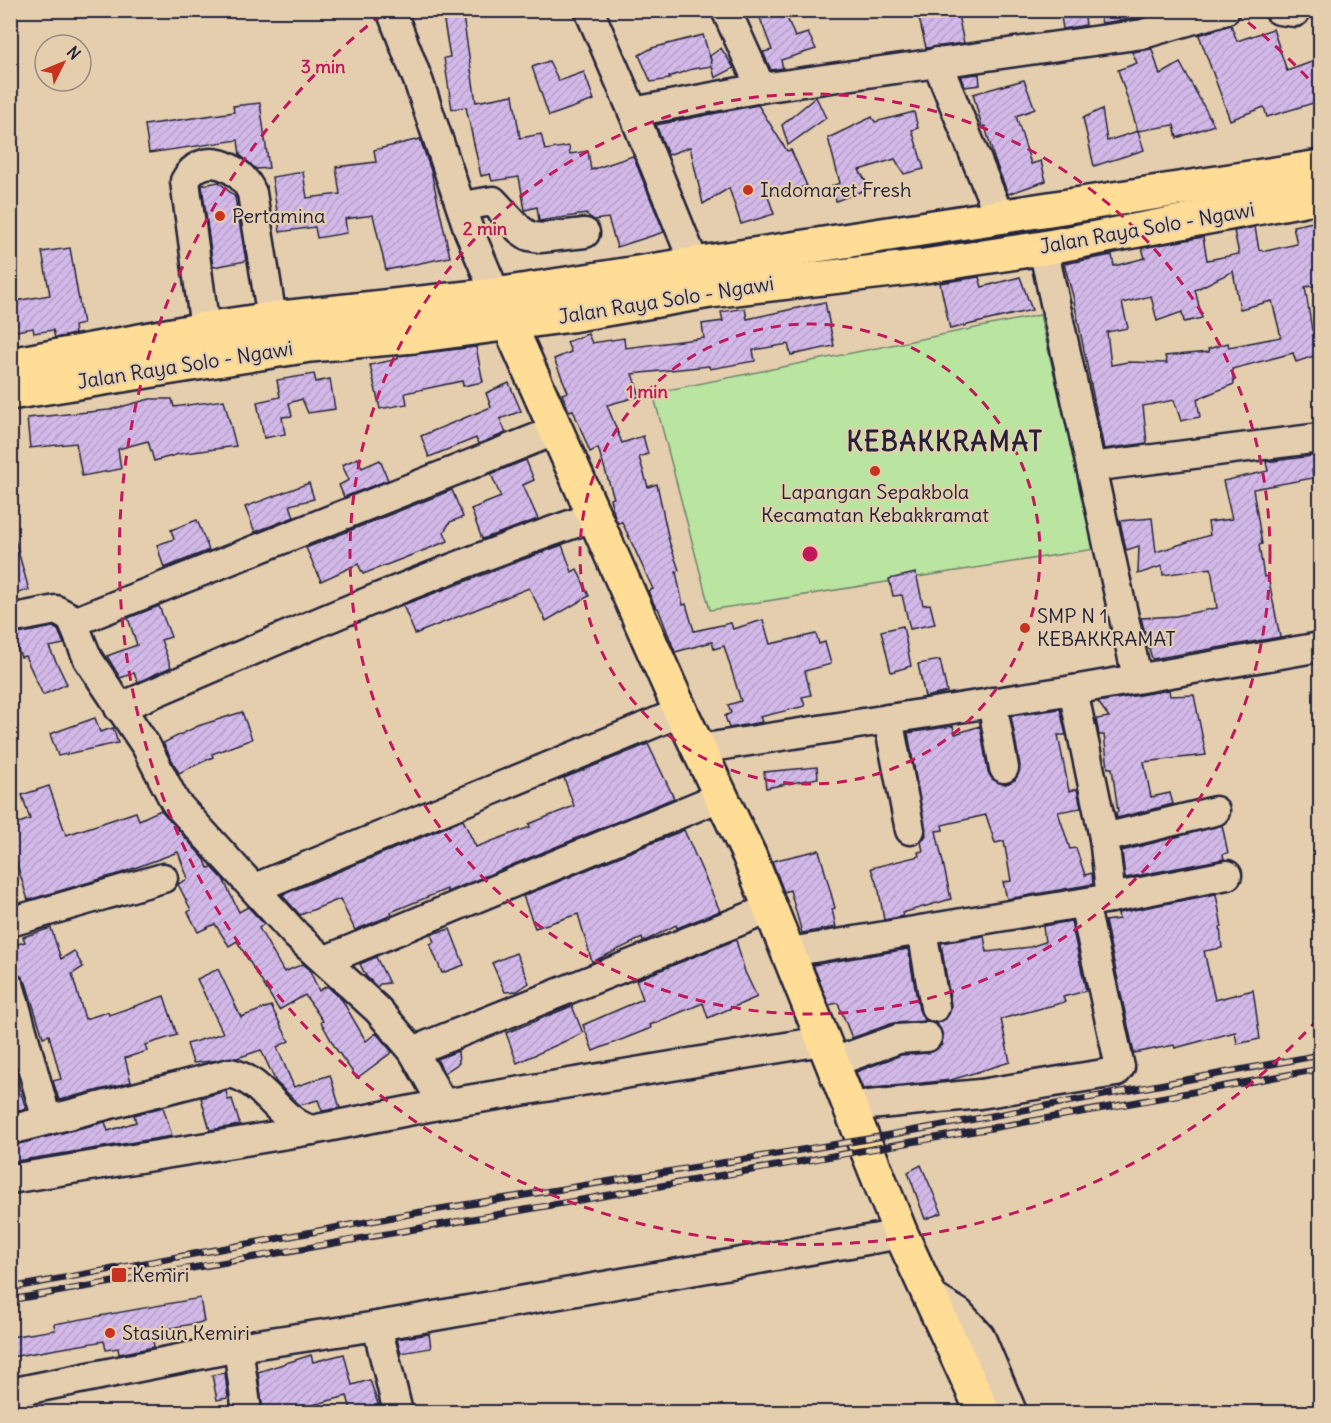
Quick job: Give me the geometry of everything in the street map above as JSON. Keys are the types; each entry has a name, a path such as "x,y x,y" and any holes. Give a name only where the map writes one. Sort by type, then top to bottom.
{"main road":[{"name":"Jalan Raya Solo - Ngawi","path":"10,393 310,345 414,336 503,309 694,263 1000,218 1320,167"},
{"name":"Jalan Raya Solo - Ngawi","path":"10,366 205,329 272,319 503,309 710,291 918,267 1043,248 1320,196"},
{"path":"503,309 681,712 722,796 772,908 826,1052 901,1234 926,1293 983,1413"}],"street":[{"path":"391,10 484,269 503,309"},
{"path":"589,10 694,263"},
{"path":"726,10 761,88"},
{"path":"633,112 761,88 1143,34 1225,10"},
{"path":"937,62 1000,218"},
{"path":"205,329 185,180 194,168 208,163 234,168 248,183 252,193 272,319"},
{"path":"462,206 494,201 520,230 540,238 585,233"},
{"path":"1043,248 1137,677"},
{"path":"74,622 557,430"},
{"path":"1091,467 1320,438"},
{"path":"119,708 338,614 496,550 596,516"},
{"path":"10,619 56,610 66,613 74,622 88,659 146,746 175,802 255,888 281,920 378,1010 413,1051 443,1104"},
{"path":"699,748 1073,690 1137,677 1320,647"},
{"path":"849,1107 980,1094 1116,1072 1120,1067 1097,901 1104,838 1073,690"},
{"path":"992,702 1004,768"},
{"path":"255,888 681,712"},
{"path":"888,719 910,830"},
{"path":"326,960 722,796"},
{"path":"1104,838 1215,811"},
{"path":"790,952 1097,901 1227,875"},
{"path":"10,922 163,878"},
{"path":"413,1051 772,908"},
{"path":"922,930 935,1007"},
{"path":"10,988 46,1120"},
{"path":"10,1179 312,1130 443,1104 826,1052 898,1039 927,1037"},
{"path":"10,1130 230,1073 248,1079 298,1124 312,1130"},
{"path":"17,1399 238,1347 377,1326 901,1234"},
{"path":"926,1293 959,1313 980,1336 1012,1413"},
{"path":"377,1326 398,1413"},
{"path":"238,1347 247,1413"}],"green space":[{"name":"Lapangan Sepakbola Kecamatan Kebakkramat","path":"1040,315 1095,549 710,610 653,393"}],"building":[{"path":"442,10 462,10 476,102 513,95 520,138 541,134 545,150 569,146 570,154 588,151 591,170 633,156 664,232 617,247 608,218 594,220 586,214 539,221 537,207 525,210 519,177 492,181 490,174 481,176 466,107 452,109 444,58 450,57"},
{"path":"757,10 784,10 795,37 808,33 816,49 781,60 783,68 771,70 763,52 772,50"},
{"path":"917,10 957,10 964,43 926,48"},
{"path":"1060,10 1084,10 1086,25 1063,29"},
{"path":"1098,10 1141,10 1141,17 1102,23"},
{"path":"1231,25 1237,41 1273,29 1287,71 1317,60 1320,69 1320,101 1267,117 1264,107 1230,120 1199,35"},
{"path":"703,35 712,64 710,56 721,48 734,68 715,78 712,66 692,69 669,77 670,79 651,82 639,55 652,48"},
{"path":"1152,49 1160,75 1180,63 1214,125 1177,138 1174,125 1138,131 1118,70 1137,63 1132,52"},
{"path":"549,61 559,81 584,72 594,100 549,116 532,67"},
{"path":"979,74 980,85 965,87 961,76"},
{"path":"1024,80 1035,109 1016,116 1031,164 1041,161 1046,181 1008,194 985,126 982,127 973,94"},
{"path":"816,97 826,118 788,145 782,125"},
{"path":"260,103 269,168 256,169 240,155 238,140 149,153 145,125 234,112 233,106"},
{"path":"758,105 787,151 791,150 807,186 768,196 774,214 741,224 729,188 703,204 690,147 668,155 656,125"},
{"path":"1102,109 1107,141 1138,131 1144,150 1094,166 1083,118"},
{"path":"914,112 918,128 912,130 924,169 904,174 895,159 859,170 870,188 836,201 832,186 840,183 828,138 872,117 875,122"},
{"path":"420,139 431,171 450,257 386,270 373,215 345,219 347,233 317,238 315,227 280,232 272,177 303,172 307,198 340,194 336,167 376,162 374,150"},
{"path":"219,182 235,197 246,261 213,267 202,185"},
{"path":"1319,221 1320,285 1305,287 1312,330 1320,329 1320,354 1296,362 1293,353 1232,369 1234,384 1197,399 1200,417 1181,421 1174,400 1143,406 1147,443 1104,449 1073,296 1064,264 1112,255 1114,266 1145,258 1142,248 1203,237 1207,260 1239,254 1234,231 1255,227 1259,250 1266,251 1297,244 1293,226","holes":["1233,271 1240,309 1272,301 1281,337 1229,347 1228,343 1208,349 1209,352 1165,356 1167,363 1128,362 1111,365 1107,332 1128,328 1122,303 1151,296 1157,321 1182,312 1184,322 1202,318 1195,290"]},
{"path":"70,248 83,324 74,326 75,334 55,338 53,330 34,333 33,328 10,332 10,302 50,295 42,252"},
{"path":"979,277 982,287 1020,277 1032,310 950,329 940,283"},
{"path":"825,302 834,346 791,355 788,344 753,350 755,361 710,369 709,366 632,374 640,396 607,405 622,443 643,436 648,454 639,457 648,487 657,484 669,541 679,570 676,572 683,605 686,604 694,631 731,623 733,629 763,620 770,644 816,634 819,644 825,642 831,664 805,671 811,695 802,697 805,706 760,717 762,722 729,728 725,716 731,713 728,705 741,701 724,646 714,649 712,642 675,652 658,608 648,591 653,589 622,522 618,523 616,520 610,499 614,498 598,448 590,452 573,410 569,411 562,394 568,392 554,359 571,352 567,342 588,334 592,343 624,338 625,348 704,338 702,324 723,321 721,312 745,308 747,319"},
{"path":"476,347 483,382 463,386 462,381 405,393 407,404 380,409 370,365 398,359 398,356"},
{"path":"314,374 316,382 330,379 335,409 308,413 302,399 289,403 292,416 282,417 285,434 264,438 257,402 280,397 277,380"},
{"path":"509,383 521,411 500,419 506,433 478,444 476,438 429,457 421,436 491,407 486,393"},
{"path":"150,399 172,399 174,407 224,400 236,446 179,454 154,461 148,441 118,449 121,469 82,476 76,443 30,448 27,418 109,410"},
{"path":"1320,455 1320,468 1312,470 1313,478 1253,489 1262,544 1259,545 1264,577 1268,576 1280,637 1152,659 1141,618 1176,616 1217,608 1211,568 1163,575 1162,566 1138,574 1139,546 1126,550 1120,521 1152,518 1156,552 1210,535 1208,522 1232,519 1223,481 1268,471 1266,462"},
{"path":"358,458 362,468 380,460 388,480 344,497 339,485 349,480 342,465"},
{"path":"526,460 534,480 523,485 538,519 482,539 471,509 501,497 491,474"},
{"path":"309,483 314,499 290,505 294,517 255,532 245,507"},
{"path":"452,490 463,517 450,522 444,532 448,541 363,574 358,564 321,581 306,548"},
{"path":"197,520 209,550 164,568 157,545 174,539 171,530"},
{"path":"15,540 29,590 10,595 10,541"},
{"path":"562,545 572,572 577,569 589,596 546,621 529,588 415,634 403,605"},
{"path":"916,573 923,605 930,604 935,624 910,629 902,595 893,596 889,579"},
{"path":"159,606 171,637 161,640 171,667 138,682 134,673 120,678 107,656 137,645 128,618"},
{"path":"903,626 911,666 891,672 881,631"},
{"path":"53,627 58,630 64,644 49,647 67,684 43,695 25,656 21,657 12,635"},
{"path":"940,660 947,692 925,697 918,664"},
{"path":"1169,690 1170,696 1194,695 1206,755 1144,762 1151,797 1170,793 1173,804 1117,818 1112,768 1108,768 1104,735 1099,735 1096,719 1109,717 1098,702"},
{"path":"1060,709 1066,735 1058,735 1069,791 1077,789 1081,808 1058,812 1070,849 1076,848 1085,875 1092,873 1093,884 1007,899 1003,882 1011,881 1004,841 995,843 986,815 942,825 943,830 936,831 951,899 902,913 903,916 884,920 879,891 871,868 919,856 918,852 923,851 921,842 926,835 908,733 953,726 955,734 980,726 988,772 992,779 1006,784 1015,780 1020,766 1011,716"},
{"path":"242,712 252,739 212,754 213,757 179,773 163,743 198,726"},
{"path":"95,718 100,732 113,728 118,743 58,756 50,734"},
{"path":"648,744 674,798 447,892 447,889 391,912 392,915 355,930 340,899 300,915 282,895 463,820 476,847 530,827 529,824 574,806 564,778"},
{"path":"817,767 818,778 766,788 764,772"},
{"path":"49,786 66,835 136,812 139,820 161,810 205,860 208,868 212,867 223,879 239,912 248,907 264,924 259,928 284,972 303,964 309,969 319,991 327,986 342,1000 366,1041 376,1033 392,1052 357,1078 336,1049 321,1022 323,1021 305,995 279,1010 237,941 229,946 215,924 198,932 188,912 191,910 178,884 188,879 178,852 121,873 28,900 14,855 10,856 10,826 30,819 22,795"},
{"path":"1222,825 1228,853 1223,854 1224,859 1125,878 1122,851"},
{"path":"684,830 720,911 677,928 676,925 643,942 642,938 592,962 578,914 535,928 523,896"},
{"path":"819,850 835,908 832,909 836,927 802,933 790,890 784,892 772,861"},
{"path":"1216,894 1222,927 1220,927 1222,948 1204,951 1215,1000 1253,990 1260,1039 1237,1044 1235,1032 1175,1048 1174,1045 1134,1053 1105,921 1119,919 1118,913"},
{"path":"1071,921 1086,991 1063,997 1065,1002 1001,1019 1010,1062 951,1080 863,1089 856,1072 901,1055 929,1053 942,1045 943,1035 935,1023 946,1019 951,1005 941,943 984,936 987,952 1030,947 1045,942 1043,926"},
{"path":"51,928 61,959 74,951 83,967 72,974 85,1019 108,1012 109,1015 164,996 177,1035 145,1045 147,1051 125,1058 131,1082 59,1100 53,1081 61,1079 49,1035 43,1037 26,983 21,976 10,969 10,946 25,942 23,937"},
{"path":"450,929 464,965 442,973 430,944 434,942 431,934"},
{"path":"736,940 745,972 757,997 708,1018 703,1003 650,1025 651,1028 593,1051 583,1025 643,999 636,980"},
{"path":"908,949 919,1010 926,1021 893,1023 852,1038 838,1003 829,1005 813,965"},
{"path":"516,953 529,983 517,991 505,992 492,963"},
{"path":"376,957 389,983 380,984 377,987 366,976 360,964"},
{"path":"218,969 241,1017 271,1006 289,1041 277,1047 294,1087 330,1075 340,1108 322,1111 318,1100 300,1105 276,1082 261,1050 237,1058 193,1063 187,1044 223,1033 197,979"},
{"path":"572,1006 583,1033 517,1063 506,1033"},
{"path":"458,1051 459,1063 444,1073 437,1059"},
{"path":"10,1070 14,1070 26,1109 10,1113"},
{"path":"226,1091 228,1100 232,1099 240,1125 210,1130 201,1098"},
{"path":"163,1107 172,1136 10,1162 10,1146 105,1122 108,1131 136,1122 134,1115"},
{"path":"921,1165 942,1213 925,1219 908,1172"},
{"name":"Stasiun Kemiri","path":"200,1298 204,1322 164,1329 165,1337 153,1339 154,1347 119,1354 118,1348 106,1350 104,1341 10,1357 10,1337 55,1330 54,1324"},
{"path":"429,1334 431,1348 401,1353 397,1339"},
{"path":"344,1354 352,1385 370,1380 379,1407 352,1413 347,1396 286,1412 263,1413 258,1372 311,1355 313,1362"},
{"path":"225,1373 228,1398 217,1400 212,1375"}],"railway":[{"path":"10,1288 415,1213 862,1140 1320,1055"},
{"path":"10,1300 1320,1069"}],"place":[{"name":"Indomaret Fresh","path":"748,190"},
{"name":"Pertamina","path":"220,216"},
{"name":"Lapangan Sepakbola Kecamatan Kebakkramat","path":"875,471"},
{"name":"SMP N 1 KEBAKKRAMAT","path":"1025,628"},
{"name":"Kemiri","path":"119,1275"},
{"name":"Stasiun Kemiri","path":"110,1333"}],"district":[{"name":"KEBAKKRAMAT","path":"945,442"}]}
